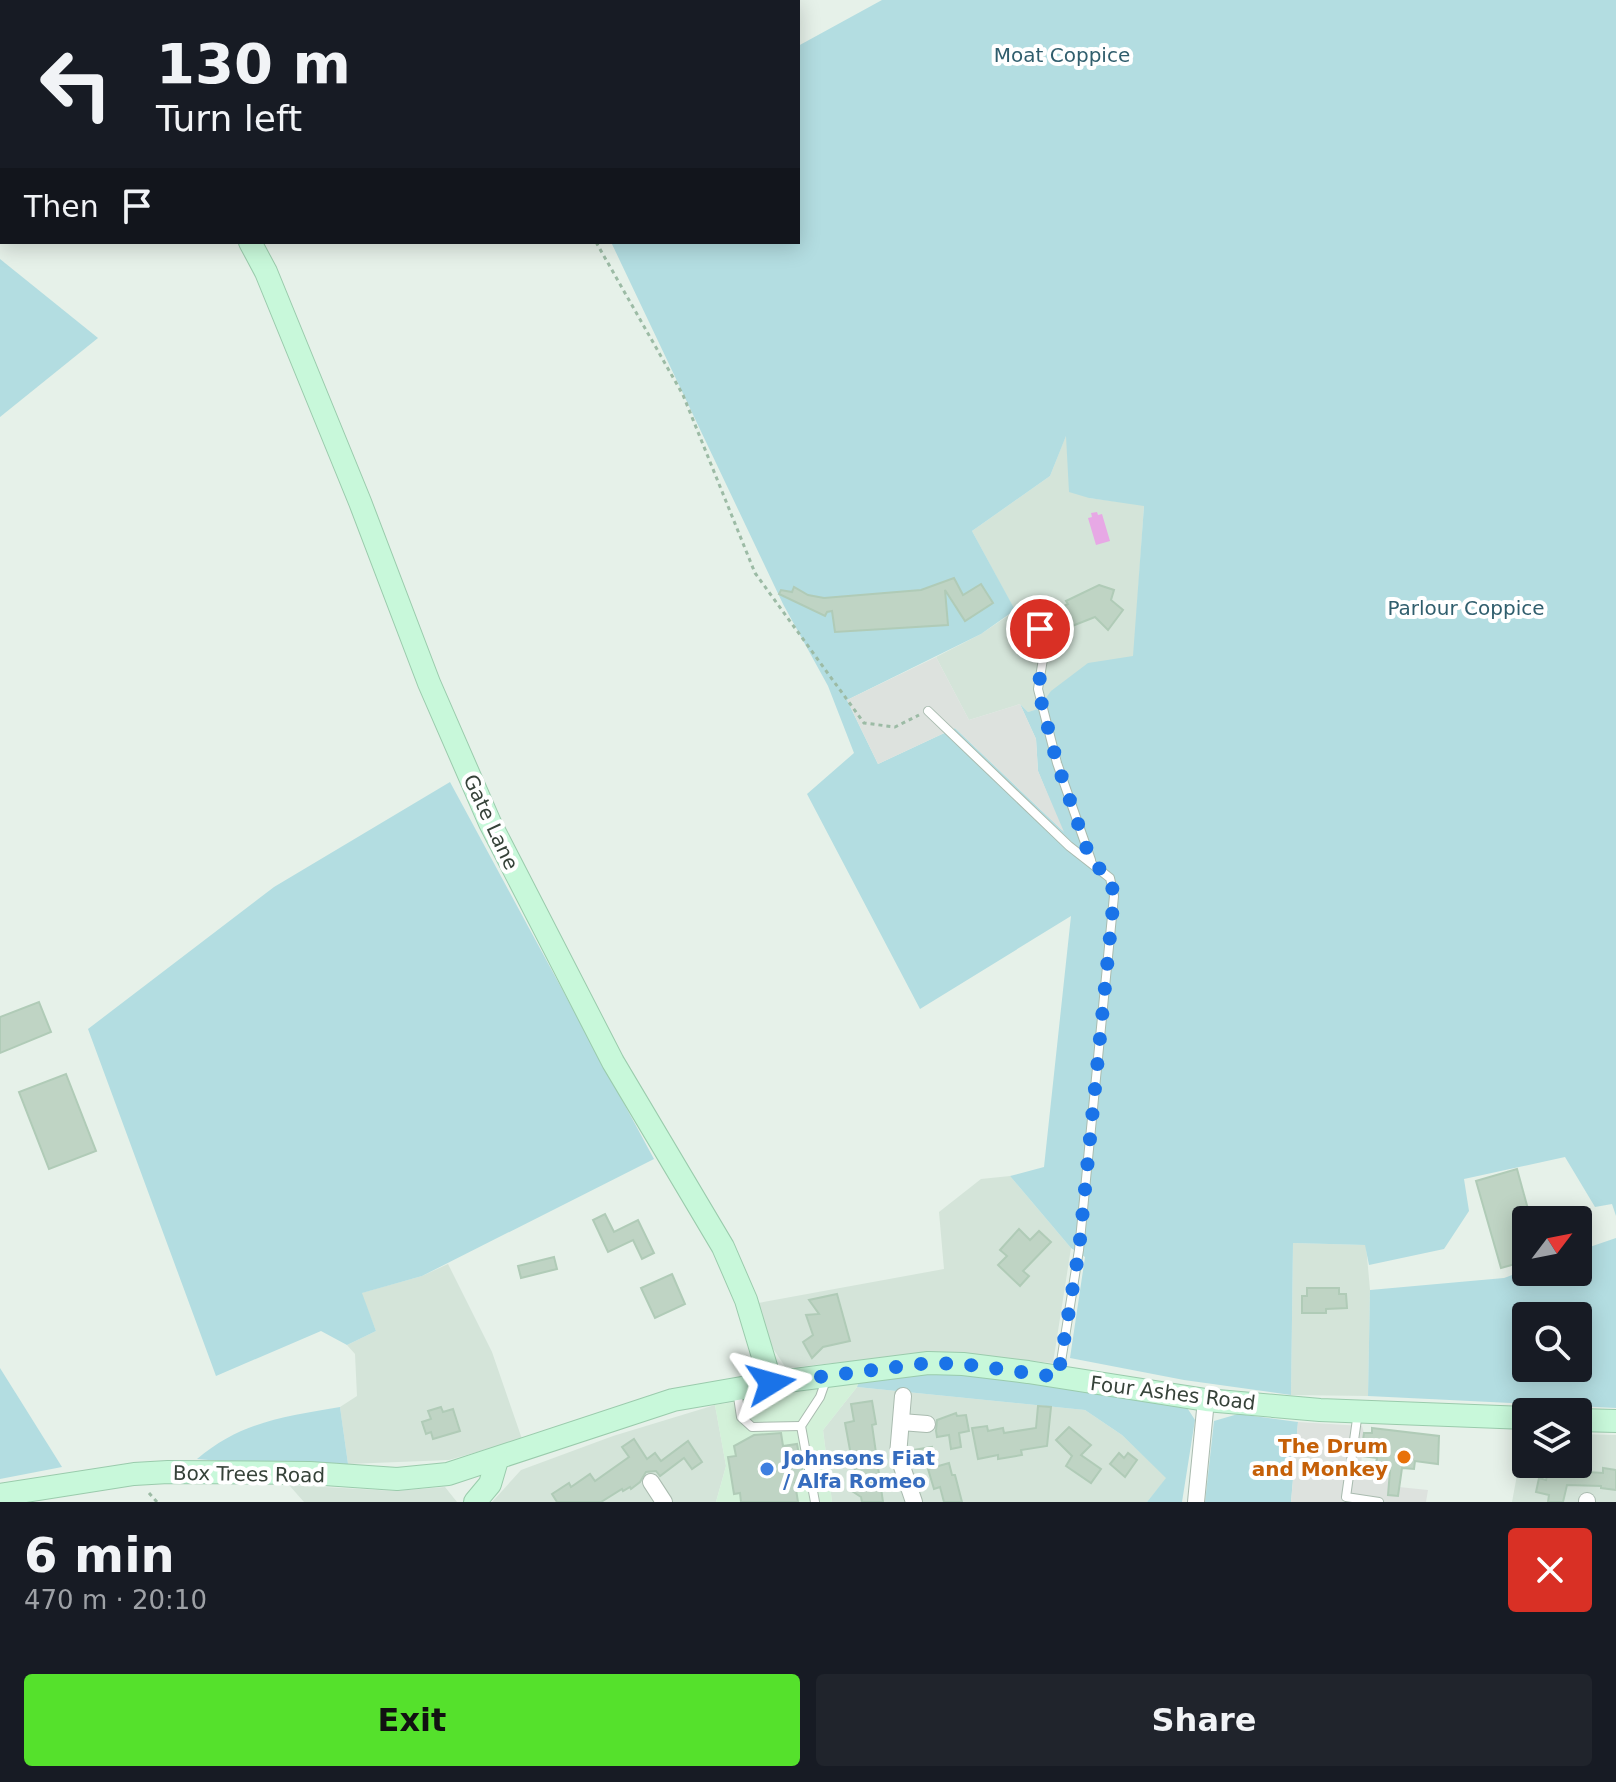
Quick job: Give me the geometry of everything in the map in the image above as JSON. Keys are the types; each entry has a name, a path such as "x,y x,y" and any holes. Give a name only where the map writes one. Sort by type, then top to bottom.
{"street":[{"name":"Gate Lane","path":"251,244 266,272 360,502 429,683 490,823 613,1062 723,1247 746,1300 771,1383"},
{"name":"Four Ashes Road","path":"497,1460 673,1400 771,1383 928,1363 976,1366 1206,1400 1512,1417"},
{"path":"903,1396 898,1455 914,1502"},
{"path":"1196,1502 1206,1400"},
{"path":"1592,1420 1616,1421"},
{"path":"901,1422 927,1424"},
{"path":"475,1502 490,1484 497,1460"},
{"name":"Box Trees Road","path":"0,1495 134,1474 168,1472 310,1473 397,1479 448,1474 497,1460"},
{"path":"651,1482 663,1502"}],"lane":[{"path":"1027,616 1044,636 1038,689 1057,763 1091,861"},
{"path":"928,711 1069,846 1110,878 1114,896 1079,1250 1058,1377"},
{"path":"815,1502 801,1426 820,1397 828,1375"},
{"path":"737,1388 741,1417 752,1427 801,1426"},
{"path":"1358,1411 1346,1497 1379,1502"}],"path":[{"path":"597,244 683,395 755,573 864,723 895,727 928,711"}],"shaded area":[{"path":"1067,433 1089,498 1144,505 1132,685 1028,712 1020,704 969,720 936,657 981,634 1015,611 972,531 1050,476"},
{"path":"1097,512 1098,515 1102,514 1110,541 1096,545 1088,518 1092,517 1091,513"},
{"path":"936,657 969,720 1020,704 1036,739 1038,771 1064,832 955,728 878,764 847,700"},
{"path":"1010,1176 1071,1248 1053,1363 939,1352 786,1368 770,1344 758,1303 944,1269 939,1212 981,1179"},
{"path":"1293,1243 1366,1245 1370,1290 1368,1396 1291,1395"},
{"path":"448,1264 492,1352 522,1439 449,1460 348,1464 340,1407 357,1396 355,1354 347,1345 376,1331 361,1293 422,1276"},
{"path":"859,1382 823,1430 832,1502 716,1502 726,1466 715,1405"},
{"path":"857,1387 1085,1410 1122,1435 1167,1478 1147,1502 832,1502 823,1430"},
{"path":"715,1405 726,1466 716,1502 492,1502 521,1470 613,1436"},
{"path":"1298,1422 1362,1426 1360,1476 1390,1478 1389,1486 1428,1490 1426,1502 1291,1502"},
{"path":"1592,1434 1616,1435 1616,1502 1512,1502 1516,1478 1592,1478"},
{"path":"289,1485 395,1491 445,1487 457,1502 304,1502"}],"green space":[{"path":"882,0 1616,0 1616,1216 1612,1204 1595,1207 1565,1157 1464,1179 1469,1211 1444,1249 1369,1265 1365,1245 1293,1243 1291,1395 1184,1380 1070,1358 1085,1257 1071,1248 1010,1176 1044,1167 1071,916 920,1009 807,794 854,753 828,686 783,604 612,244 800,244 800,45","holes":["1066,436 1069,492 1144,506 1133,656 1088,663 1051,691 1038,709 1028,712 1020,704 1036,739 1038,771 1062,830 955,728 878,764 847,700 981,634 1015,610 972,531 1050,476"]},
{"path":"0,259 98,338 0,417"},
{"path":"450,782 654,1159 422,1276 362,1293 376,1331 347,1345 321,1331 216,1376 88,1029 274,887"},
{"path":"1616,1238 1616,1408 1592,1407 1592,1398 1512,1398 1512,1403 1368,1396 1370,1290 1512,1275 1512,1286 1592,1286 1592,1246"},
{"path":"0,1368 62,1467 0,1479"},
{"path":"938,1373 972,1374 1186,1406 1195,1420 1182,1502 1147,1502 1166,1478 1122,1435 1085,1410 857,1387 859,1382"},
{"path":"340,1407 348,1464 243,1463 197,1459 247,1428"},
{"path":"1238,1414 1298,1422 1291,1502 1205,1502 1214,1421"}],"building":[{"path":"954,578 963,595 981,584 993,603 965,621 945,590 948,625 835,632 832,611 825,616 779,594 781,590 792,592 794,587 808,595 824,598 921,590"},
{"path":"1099,585 1114,590 1111,600 1123,610 1108,630 1095,617 1057,632 1048,614 1068,604 1066,601"},
{"path":"39,1002 51,1032 0,1053 0,1017"},
{"path":"66,1074 96,1151 49,1169 19,1092"},
{"path":"1517,1169 1527,1206 1512,1206 1512,1265 1501,1268 1476,1181"},
{"path":"605,1214 614,1232 638,1220 654,1253 642,1259 633,1240 608,1252 593,1220"},
{"path":"1019,1229 1030,1240 1039,1231 1051,1242 1023,1271 1029,1276 1020,1286 998,1265 1007,1256 1000,1250"},
{"path":"554,1257 557,1269 521,1278 518,1266"},
{"path":"672,1274 685,1304 655,1318 641,1288"},
{"path":"1307,1288 1339,1288 1339,1294 1346,1294 1347,1308 1326,1309 1326,1313 1302,1313 1302,1296 1307,1296"},
{"path":"837,1294 850,1341 823,1347 812,1358 803,1342 813,1335 806,1315 819,1314 809,1300"},
{"path":"872,1401 876,1424 872,1425 883,1502 862,1502 861,1497 852,1491 858,1485 853,1461 846,1456 850,1450 845,1423 854,1421 851,1404"},
{"path":"1038,1406 1051,1407 1047,1446 1021,1450 1022,1455 978,1459 972,1428 987,1426 988,1431 1003,1428 1004,1433 1036,1428"},
{"path":"441,1407 443,1412 453,1409 460,1431 433,1439 431,1432 426,1434 422,1422 431,1419 428,1411"},
{"path":"956,1413 957,1416 966,1415 969,1431 959,1433 961,1447 951,1449 949,1435 937,1437 937,1420"},
{"path":"1069,1427 1091,1445 1081,1455 1101,1469 1091,1483 1066,1466 1072,1456 1056,1440"},
{"name":"The Drum and Monkey","path":"1372,1428 1439,1436 1438,1464 1415,1461 1414,1469 1402,1468 1398,1496 1388,1495 1390,1471 1375,1468 1377,1458 1361,1456 1364,1433 1372,1433"},
{"name":"Johnsons Fiat / Alfa Romeo","path":"781,1433 783,1446 797,1444 804,1481 795,1483 798,1502 741,1502 740,1493 734,1494 728,1457 736,1456 734,1446 754,1435"},
{"path":"634,1439 647,1459 655,1453 661,1461 688,1441 702,1462 692,1469 684,1458 660,1476 656,1471 646,1472 631,1489 622,1489 601,1502 557,1502 552,1494 569,1483 571,1487 590,1474 595,1481 629,1457 622,1447"},
{"path":"932,1447 934,1460 916,1463 913,1450"},
{"path":"1119,1453 1124,1458 1128,1453 1137,1460 1125,1477 1110,1464"},
{"path":"949,1463 962,1502 944,1502 940,1487 934,1489 928,1469"},
{"path":"1603,1468 1616,1470 1616,1490 1601,1486 1567,1485 1563,1502 1548,1502 1549,1495 1536,1492 1539,1478 1592,1478 1592,1472 1603,1473"}],"place":[{"name":"The Drum and Monkey","path":"1404,1457"},
{"name":"Johnsons Fiat / Alfa Romeo","path":"767,1469"}],"route":[{"path":"771,1383 928,1363 963,1364 1058,1377 1079,1250 1114,896 1110,878 1091,861 1057,763 1038,689 1045,647 1040,629"}],"park label":[{"name":"Moat Coppice","path":"1062,55"},
{"name":"Parlour Coppice","path":"1466,608"}]}
